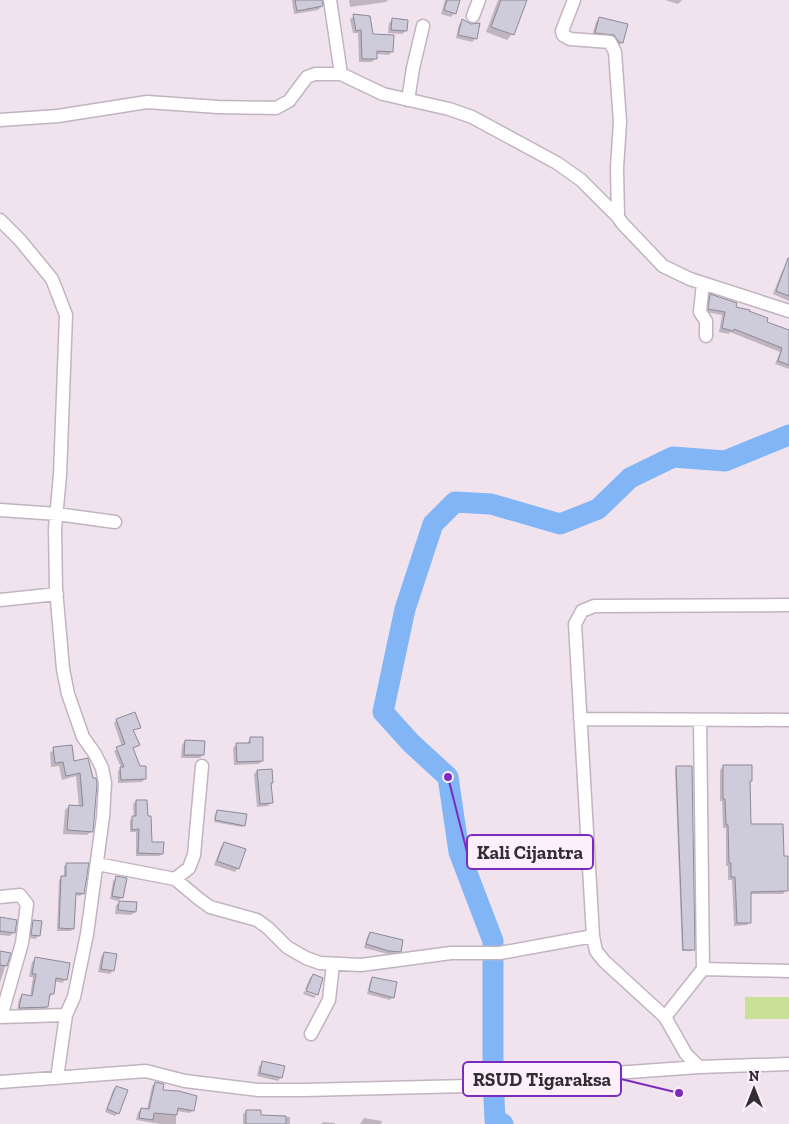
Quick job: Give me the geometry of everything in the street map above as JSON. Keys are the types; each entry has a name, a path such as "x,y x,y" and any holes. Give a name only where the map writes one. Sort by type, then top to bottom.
{"street":[{"path":"330,0 342,74"},
{"path":"473,16 479,0"},
{"path":"574,0 562,31 563,35 570,39 610,42 615,52 620,122 617,168 618,217"},
{"path":"408,100 423,26"},
{"path":"0,120 58,116 147,102 218,107 276,108 289,101 307,77 315,74 342,74 383,94 449,109 472,117 557,163 581,180 663,266 690,279 789,311"},
{"path":"0,220 20,240 52,280 66,316 60,467 55,529 57,594 63,669 68,694 83,737 102,768 104,783 103,817 86,943 74,997 66,1015 57,1078"},
{"path":"703,283 700,312 706,321 706,336"},
{"path":"0,510 57,514 116,522"},
{"path":"0,600 57,594"},
{"path":"699,1067 686,1054 664,1017 604,961 596,951 593,936 575,624 582,611 594,606 789,605"},
{"path":"580,719 789,720"},
{"path":"664,1017 703,968 700,720"},
{"path":"175,879 190,868 194,855 202,766"},
{"path":"97,864 175,879 210,906 257,920 287,947 306,958 320,963 360,965 451,953 500,953 593,936"},
{"path":"0,897 20,895 26,904 22,943 1,1017 66,1015"},
{"path":"311,1034 328,1000 332,964"},
{"path":"703,968 789,971"},
{"path":"0,1082 146,1070 185,1082 258,1090 486,1086 587,1075 699,1067 789,1064"}],"green space":[{"path":"745,997 789,997 789,1019 745,1019"}],"building":[{"path":"295,0 322,0 323,6 297,11"},
{"path":"447,0 460,0 456,14 444,10"},
{"path":"501,0 527,0 514,35 491,27"},
{"path":"353,14 370,16 373,34 394,35 393,52 377,51 377,59 362,59 361,30 356,31"},
{"path":"599,17 628,24 623,43 619,42 614,35 595,33"},
{"path":"392,18 408,20 407,31 391,30"},
{"path":"462,19 471,24 480,23 477,39 458,35"},
{"path":"789,258 789,296 776,291"},
{"path":"710,294 737,303 736,307 750,310 768,318 767,322 789,330 789,365 778,361 782,348 734,329 733,331 722,328 725,312 708,309"},
{"path":"135,712 141,728 133,730 140,745 133,748 140,766 146,766 146,779 121,780 120,767 124,767 116,747 125,744 116,719"},
{"path":"250,737 263,737 263,761 237,762 236,743 250,743"},
{"path":"185,740 205,741 204,755 184,755"},
{"path":"72,745 74,761 88,758 93,778 96,778 93,832 67,830 69,805 83,806 80,773 66,776 63,762 55,763 53,747"},
{"path":"723,765 752,765 752,781 750,781 751,824 783,824 784,856 788,856 788,891 751,892 751,923 737,923 735,877 731,877 728,825 726,825 725,799 723,799"},
{"path":"676,766 692,766 695,950 683,950"},
{"path":"272,769 273,803 260,804 257,770"},
{"path":"136,800 147,800 148,816 151,816 152,842 164,842 163,854 138,853 139,829 132,830 132,816 136,816"},
{"path":"217,810 247,814 245,826 215,820"},
{"path":"224,842 246,849 239,869 217,861"},
{"path":"66,863 89,863 84,894 76,893 74,929 59,928 61,876 66,876"},
{"path":"116,876 127,878 123,898 112,896"},
{"path":"119,901 137,902 136,912 118,910"},
{"path":"0,917 17,920 15,933 0,931"},
{"path":"33,920 42,921 40,936 31,935"},
{"path":"370,932 403,940 401,952 389,951 366,944"},
{"path":"0,951 11,953 7,966 0,965"},
{"path":"104,952 117,954 114,971 101,969"},
{"path":"35,957 70,963 67,980 56,978 54,994 50,994 48,1007 19,1008 22,994 32,996 36,974 32,974"},
{"path":"313,974 323,978 318,995 306,991"},
{"path":"372,977 397,982 394,998 369,991"},
{"path":"262,1061 285,1066 282,1078 260,1073"},
{"path":"155,1082 164,1084 163,1090 179,1091 197,1096 194,1111 178,1108 177,1115 154,1113 153,1120 139,1118 141,1108 149,1109"},
{"path":"116,1086 128,1090 119,1114 107,1109"},
{"path":"246,1110 261,1110 261,1115 286,1116 286,1124 246,1124"}],"waterway":[{"path":"503,1124 495,1120 493,1077 493,941 459,852 448,777 411,743 383,712 405,609 433,524 455,502 491,504 560,524 598,509 630,478 673,457 725,461 789,435"}],"place":[{"name":"Kali Cijantra","path":"448,777"},
{"name":"RSUD Tigaraksa","path":"679,1093"}]}
